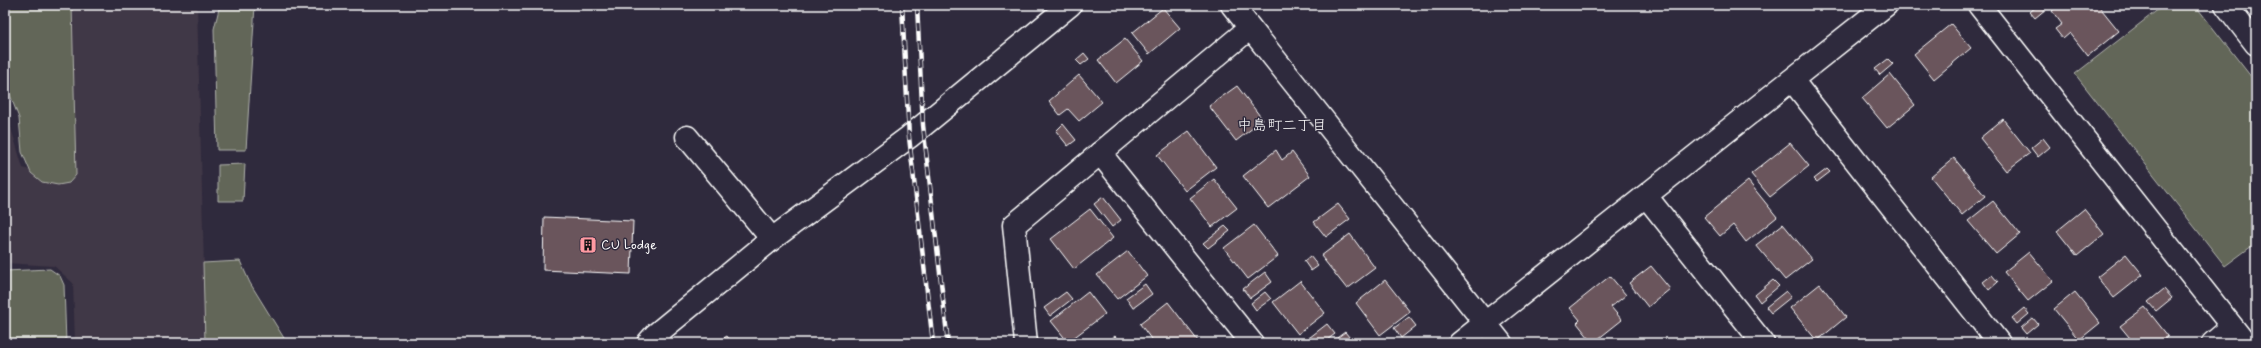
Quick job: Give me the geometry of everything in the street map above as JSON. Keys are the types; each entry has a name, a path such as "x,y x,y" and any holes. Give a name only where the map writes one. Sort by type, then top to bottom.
{"street":[{"path":"648,343 772,239 909,137 1070,5"},
{"path":"1232,5 1502,343"},
{"path":"1460,343 1886,5"},
{"path":"1979,5 2239,335 2213,343"},
{"path":"2226,5 2256,44"},
{"path":"1026,343 1014,225 1250,28"},
{"path":"1792,80 1999,343"},
{"path":"687,137 772,239"},
{"path":"1100,153 1252,343"},
{"path":"1646,196 1762,343"}],"shaded area":[{"path":"5,5 72,5 76,175 69,183 58,185 42,182 31,173 22,152 19,118 5,82"},
{"path":"66,5 197,5 206,343 75,343 73,283 54,266 5,263 5,108 23,168 71,183"},
{"path":"220,5 255,5 246,150 217,150 214,29"},
{"path":"2164,5 2195,5 2256,83 2256,243 2225,266 2075,74"},
{"path":"245,164 243,201 218,201 218,165"},
{"path":"240,261 250,283 287,343 205,343 203,263"},
{"path":"50,269 60,276 64,285 66,343 5,343 5,271"}],"building":[{"path":"2038,5 2043,5 2046,9 2035,18 2030,12"},
{"path":"2059,5 2098,5 2119,31 2088,56 2070,33 2063,39 2055,29 2062,24 2052,11"},
{"path":"1163,8 1180,28 1149,54 1132,33"},
{"path":"1951,24 1971,48 1934,79 1914,54"},
{"path":"1125,39 1143,61 1116,83 1098,60"},
{"path":"1084,53 1089,59 1081,65 1076,60"},
{"path":"1888,59 1893,64 1880,75 1875,69"},
{"path":"1890,74 1915,105 1887,128 1862,98"},
{"path":"1079,75 1102,102 1079,121 1068,109 1060,115 1049,101"},
{"path":"1237,86 1263,120 1236,141 1209,106"},
{"path":"2003,119 2030,153 2006,171 1980,138"},
{"path":"1063,124 1076,140 1068,146 1056,131"},
{"path":"1189,131 1216,167 1185,191 1157,155"},
{"path":"2043,138 2050,147 2038,157 2031,148"},
{"path":"1790,143 1809,166 1770,197 1751,174"},
{"path":"1276,150 1282,160 1292,152 1310,176 1268,208 1243,176"},
{"path":"1954,158 1985,196 1962,215 1931,177"},
{"path":"1827,169 1830,172 1817,182 1814,179"},
{"path":"1214,179 1237,208 1212,227 1190,198"},
{"path":"1748,181 1777,217 1746,242 1733,225 1720,236 1704,217"},
{"path":"1103,197 1121,220 1112,227 1094,204"},
{"path":"1993,201 2020,234 1996,254 1968,221"},
{"path":"1338,204 1350,219 1326,237 1314,222"},
{"path":"1090,209 1113,238 1074,269 1051,239"},
{"path":"2084,209 2104,234 2077,256 2057,231"},
{"name":"CU Lodge","path":"544,217 633,221 631,274 543,270"},
{"path":"1783,224 1812,259 1785,280 1756,245"},
{"path":"1254,225 1278,256 1248,279 1224,248"},
{"path":"1225,226 1230,231 1208,248 1203,243"},
{"path":"1350,234 1375,268 1347,289 1321,256"},
{"path":"1128,251 1147,276 1117,299 1097,275"},
{"path":"2029,252 2053,281 2028,301 2004,272"},
{"path":"2126,254 2143,275 2114,298 2097,277"},
{"path":"1310,256 1318,266 1311,271 1304,261"},
{"path":"1651,266 1670,289 1648,307 1629,283"},
{"path":"1265,272 1272,282 1250,298 1243,289"},
{"path":"1992,275 1998,282 1989,290 1983,282"},
{"path":"1610,276 1626,295 1611,307 1622,320 1593,343 1577,323 1580,320 1570,308"},
{"path":"1385,280 1410,312 1380,335 1356,303"},
{"path":"1773,280 1779,286 1760,302 1755,295"},
{"path":"1300,281 1325,313 1298,334 1273,302"},
{"path":"1145,284 1152,294 1133,308 1126,298"},
{"path":"1820,284 1846,317 1817,341 1790,308"},
{"path":"2164,289 2172,298 2156,311 2148,302"},
{"path":"1786,291 1791,297 1771,313 1766,307"},
{"path":"1066,292 1072,299 1050,316 1044,308"},
{"path":"1088,292 1105,314 1068,342 1051,321"},
{"path":"1265,292 1271,299 1256,310 1251,303"},
{"path":"2075,292 2100,323 2079,340 2054,309"},
{"path":"1168,302 1198,341 1196,343 1154,343 1140,324"},
{"path":"2145,307 2168,336 2160,343 2134,343 2120,326"},
{"path":"2024,308 2029,314 2017,324 2012,318"},
{"path":"1409,317 1416,326 1401,338 1394,328"},
{"path":"2033,318 2038,324 2026,334 2021,328"},
{"path":"1327,324 1335,334 1323,343 1306,343 1305,341"},
{"path":"1345,332 1354,343 1330,343"},
{"path":"727,336 732,343 716,343"},
{"path":"1115,336 1121,343 1106,343"},
{"path":"1633,338 1636,343 1627,343"},
{"path":"2109,339 2112,343 2104,343"}],"railway":[{"path":"902,5 909,137 933,343"},
{"path":"917,5 923,125 948,343"}],"place":[{"name":"CU Lodge","path":"588,245"}],"district":[{"name":"中島町二丁目","path":"1282,126"}]}
